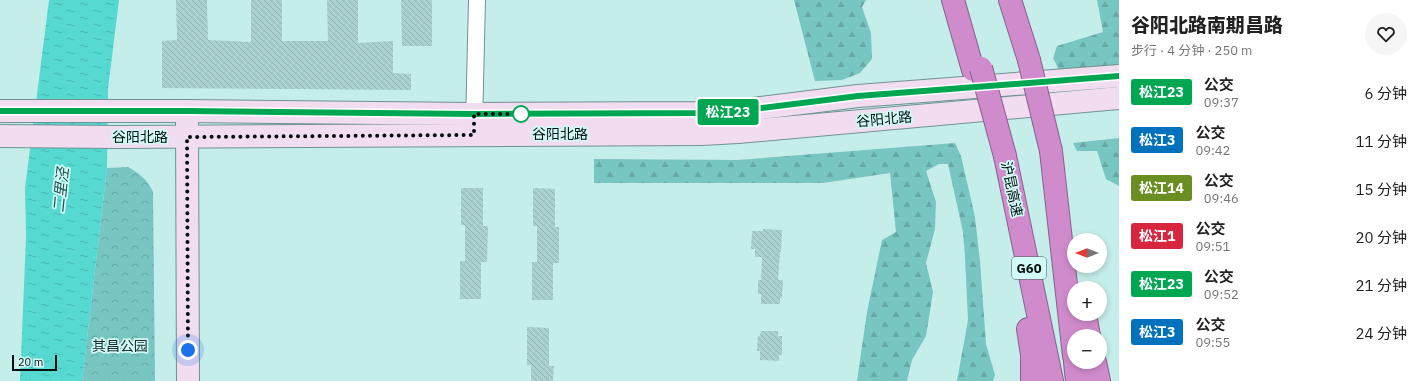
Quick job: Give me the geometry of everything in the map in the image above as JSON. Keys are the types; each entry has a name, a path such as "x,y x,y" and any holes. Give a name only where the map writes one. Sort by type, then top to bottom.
{"highway":[{"path":"953,0 977,69"},
{"name":"沪昆高速","path":"960,0 1000,157 1052,381"},
{"name":"G60","path":"1010,0 1029,60 1051,151 1071,329"},
{"path":"1051,151 1068,233"},
{"path":"1000,157 1026,311 1032,355 1032,381"},
{"path":"1076,369 1077,381"},
{"path":"1096,369 1099,381"}],"main road":[{"name":"谷阳北路","path":"9,136 187,137 702,113 737,111 858,96 1119,76"},
{"name":"谷阳北路","path":"10,111 187,111 702,134 1119,98"},
{"path":"187,111 188,381"}],"street":[{"path":"474,124 477,0"}],"green space":[{"path":"794,0 866,0 862,7 871,33 872,59 860,73 842,80 815,81"},
{"path":"1097,0 1119,0 1119,73 1064,80 1053,58 1057,46 1103,32"},
{"path":"1119,138 1119,186 1106,179 1097,151 1077,151 1073,143"},
{"path":"955,143 961,156 975,217 986,344 995,375 993,381 957,381 968,320 963,232 948,164 939,164 926,171 936,202 935,229 926,263 933,292 926,336 912,360 907,381 857,381 867,312 882,240 896,232 890,173 823,183 594,183 594,159 738,160"},
{"name":"其昌公园","path":"128,167 149,184 153,192 155,381 82,381 107,168"}],"water":[{"name":"二里泾","path":"49,0 119,0 108,89 107,168 82,381 20,381 26,237 25,188"}],"building":[{"path":"176,0 207,0 208,40 251,42 251,0 282,0 282,41 328,41 327,0 358,0 358,43 393,41 393,73 411,74 411,90 162,88 162,41 177,40"},
{"path":"401,0 432,0 432,46 402,46"},
{"path":"461,188 483,188 483,226 488,226 487,262 481,262 481,299 460,299 460,261 465,261 465,225 461,225"},
{"path":"533,188 555,189 555,227 559,227 559,263 553,263 553,300 532,300 532,262 537,262 537,226 533,226"},
{"path":"763,229 782,230 778,280 783,280 782,298 780,298 780,304 761,304 761,294 758,294 758,280 761,280 762,257 755,257 755,249 751,249 752,231 763,231"},
{"path":"527,327 549,328 549,366 554,366 553,381 531,381 531,365 527,365"},
{"path":"761,331 778,331 778,336 782,336 782,355 779,355 779,361 760,360 760,351 757,351 758,336 760,336"}],"bus line":[{"name":"松江23","path":"0,111 474,114 702,113 737,111 858,96 1119,76"}],"route":[{"path":"188,350 187,137 474,135 474,114 521,114"}]}
